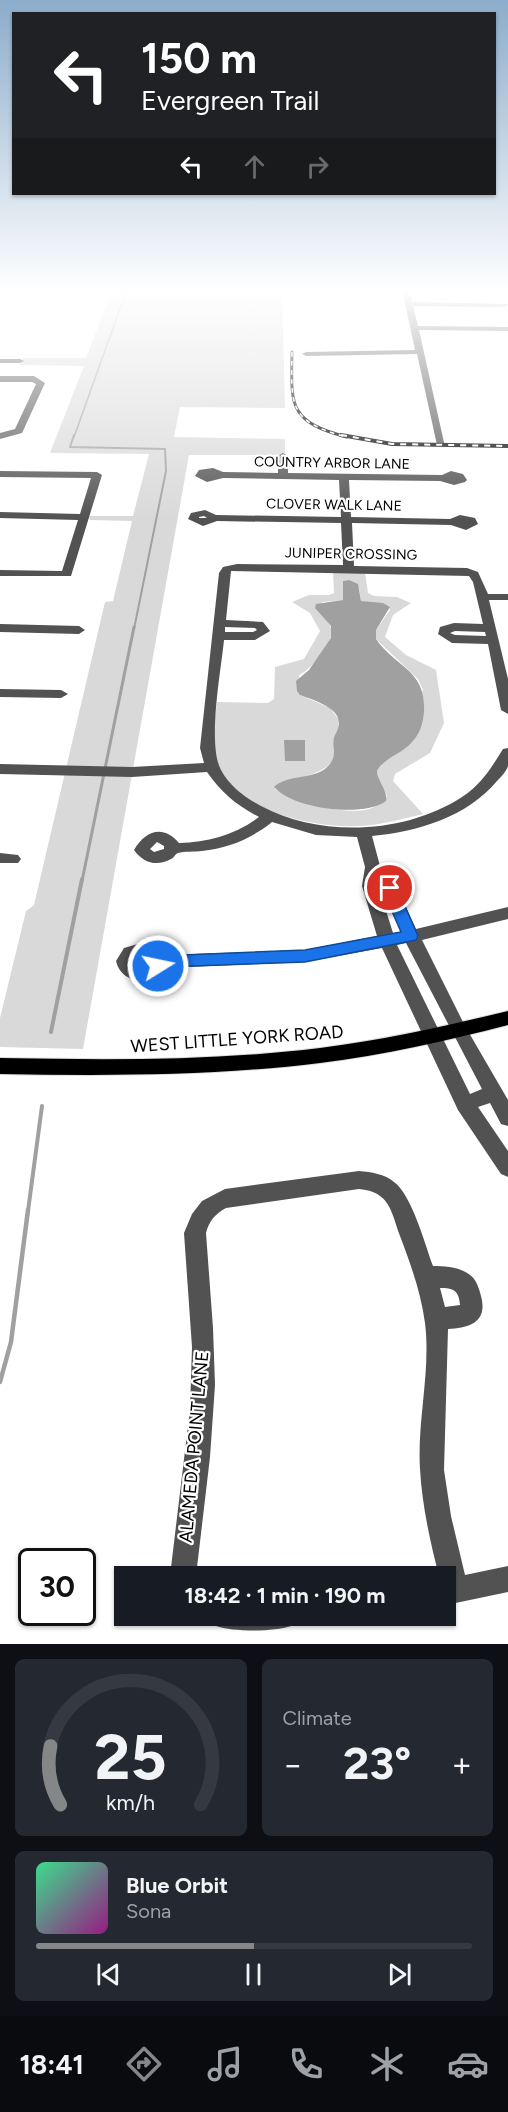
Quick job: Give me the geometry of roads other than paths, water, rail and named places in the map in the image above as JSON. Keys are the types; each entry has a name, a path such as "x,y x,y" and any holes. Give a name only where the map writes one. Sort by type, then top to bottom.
{"main road":[{"name":"WEST LITTLE YORK ROAD","path":"0,1066 154,1068 216,1066 348,1054 434,1037 508,1018"}],"street":[{"path":"422,366 442,445"},
{"path":"0,436 14,434 19,430 41,383 37,380 2,374"},
{"path":"283,456 283,476"},
{"path":"0,474 97,475 67,574 0,573"},
{"name":"COUNTRY ARBOR LANE","path":"219,475 444,478"},
{"path":"344,477 349,569"},
{"path":"0,515 84,517"},
{"name":"CLOVER WALK LANE","path":"213,518 454,522"},
{"name":"JUNIPER CROSSING","path":"210,767 207,747 227,569 467,571 476,575 483,597"},
{"path":"508,597 483,597 508,710"},
{"path":"0,628 79,630"},
{"path":"0,693 60,694"},
{"path":"0,768 132,772 210,767 233,795 252,808 270,816 308,828 363,832 423,821 464,803 489,782 501,768 508,752"},
{"path":"172,848 214,846 230,841 245,835 270,816"},
{"path":"363,832 373,867 390,888 411,936 459,1031 508,1118"},
{"path":"373,867 370,886 387,941 465,1104 508,1168"},
{"path":"159,962 305,956 411,936 508,913"},
{"path":"465,1104 494,1093"},
{"name":"ALAMEDA POINT LANE","path":"184,1566 203,1385 203,1320 195,1233 204,1211 214,1203 225,1199 375,1180 396,1196 426,1277"},
{"path":"435,1319 462,1317 472,1310 471,1294 465,1283 452,1277 426,1277 435,1319 437,1363 431,1466 435,1510 446,1566"},
{"path":"456,1590 508,1579"}],"waterway":[{"path":"74,437 100,366"},
{"path":"74,435 70,447 165,449 166,471 134,629"},
{"path":"82,881 134,627"},
{"path":"51,1032 82,879"},
{"path":"28,1211 42,1106"},
{"path":"0,1382 11,1342 28,1210"}],"railway":[{"path":"292,366 293,398 303,417 313,425 347,437"},
{"path":"341,435 392,444 508,446"}]}
